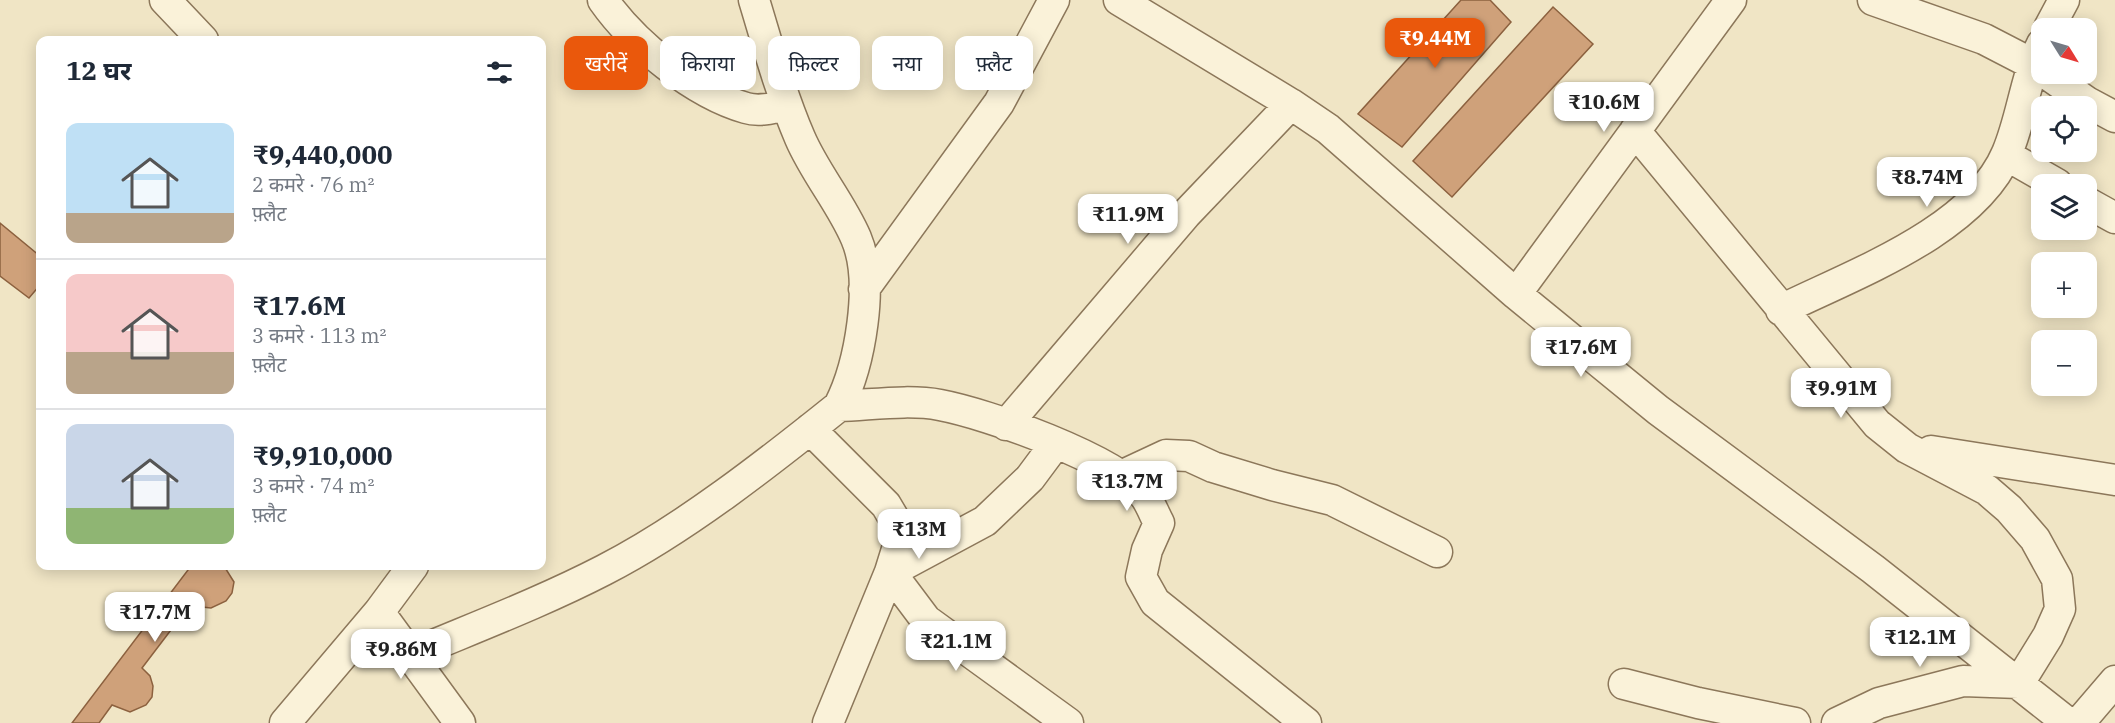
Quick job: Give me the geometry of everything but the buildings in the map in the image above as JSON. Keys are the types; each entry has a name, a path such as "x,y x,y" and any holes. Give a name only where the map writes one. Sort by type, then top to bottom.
{"street":[{"path":"165,0 198,36"},
{"path":"603,0 666,66 694,83 748,109 768,109 787,105"},
{"path":"412,654 536,603 605,570 684,522 838,406 850,384 864,289 863,266 857,239 801,141 787,105 754,0"},
{"path":"864,289 999,103 1054,0"},
{"path":"1119,0 1291,104 1359,154 1516,294 1658,410 1873,569 2068,723"},
{"path":"1516,294 1731,0"},
{"path":"1873,0 2031,58"},
{"path":"1781,310 1932,234 1968,206 1991,181 2006,155 2032,84"},
{"path":"2066,84 2087,102 2115,117"},
{"path":"1006,425 1186,214 1291,104"},
{"path":"1635,131 1877,424 1907,448 1987,490 2009,509 2035,539 2057,579 2060,609 2048,636 2019,683"},
{"path":"2006,155 2039,174"},
{"path":"2097,208 2115,218"},
{"path":"838,406 938,405 1006,425 1056,443 1121,476 1145,495 1159,523 1147,550 1141,577 1155,603 1306,723"},
{"path":"810,429 886,505 896,522 899,543 890,572 828,723"},
{"path":"890,572 985,521 1030,478 1056,443"},
{"path":"1907,448 2115,480"},
{"path":"1121,476 1166,454 1189,456 1213,467 1332,500 1437,552"},
{"path":"285,723 379,612 410,570"},
{"path":"890,572 926,620 1068,723"},
{"path":"379,612 412,654 460,723"},
{"path":"1837,723 1879,703 1963,681 2019,683"},
{"path":"2079,723 2115,681"},
{"path":"1624,684 1698,703 1795,723"}]}
